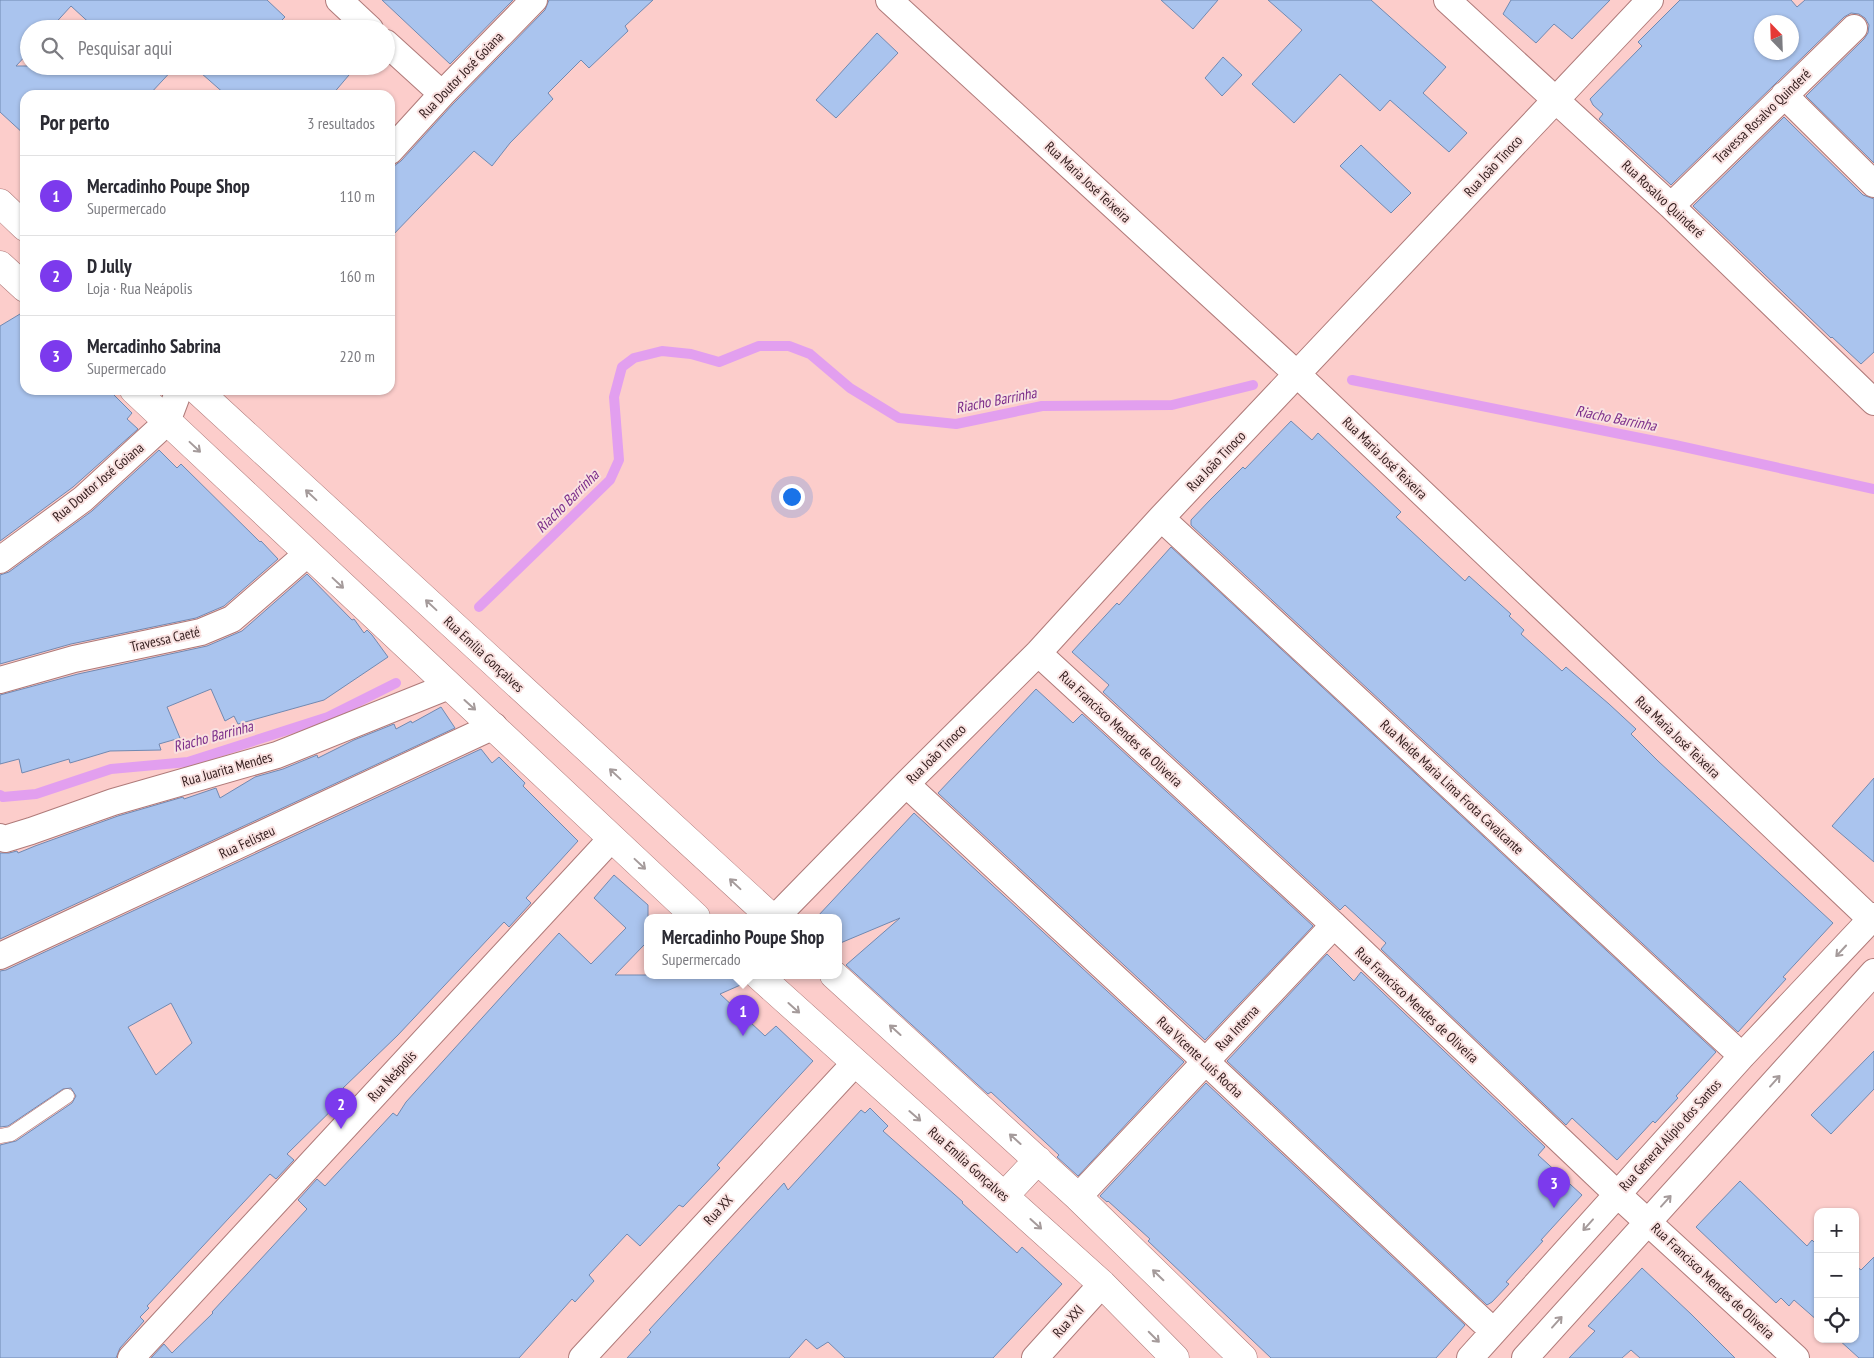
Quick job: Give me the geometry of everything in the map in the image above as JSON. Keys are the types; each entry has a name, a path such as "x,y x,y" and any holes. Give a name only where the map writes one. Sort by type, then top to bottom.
{"street":[{"path":"338,0 360,20"},
{"name":"Rua Doutor José Goiana","path":"395,146 442,94 534,0"},
{"name":"Rua Maria José Teixeira","path":"889,0 1298,375 1873,919"},
{"name":"Rua Rosalvo Quinderé","path":"1447,0 1671,206 1874,402"},
{"name":"Rua João Tinoco","path":"779,914 1038,653 1162,518 1650,0"},
{"name":"Travessa Rosalvo Quinderé","path":"1671,206 1854,28"},
{"path":"395,51 442,94"},
{"path":"1784,95 1874,184"},
{"path":"0,203 20,222"},
{"path":"1,267 20,284"},
{"path":"139,395 693,914"},
{"name":"Rua Doutor José Goiana","path":"0,560 83,499 167,422 177,395"},
{"name":"Rua Emília Gonçalves","path":"202,395 767,914"},
{"name":"Rua Neide Maria Lima Frota Cavalcante","path":"1162,518 1742,1056"},
{"name":"Travessa Caeté","path":"0,680 74,659 201,632 232,619 307,554"},
{"name":"Rua Francisco Mendes de Oliveira","path":"1038,653 1334,925 1617,1194 1796,1358"},
{"name":"Rua Juarita Mendes","path":"0,837 5,839 22,834 113,802 277,755 449,686"},
{"name":"Rua Felisteu","path":"0,956 494,726"},
{"name":"Rua Vicente Luís Rocha","path":"906,784 1493,1331"},
{"name":"Rua Neápolis","path":"131,1358 612,838"},
{"name":"Rua General Alípio dos Santos","path":"1470,1358 1742,1056 1873,919"},
{"name":"Rua Interna","path":"1078,1196 1334,925"},
{"path":"1525,1358 1874,972"},
{"name":"Rua Emília Gonçalves","path":"762,979 1102,1284 1175,1358"},
{"path":"838,979 1078,1196 1243,1358"},
{"name":"Rua XX","path":"582,1358 854,1063"},
{"path":"1005,1195 1038,1160"},
{"name":"Rua XXI","path":"1035,1358 1102,1284"}],"lane":[{"path":"0,1136 11,1134 67,1096"}],"building":[{"path":"0,0 267,0 285,17 282,20 86,20 71,6 58,20 20,20 20,62 16,66 20,66 20,75 168,75 154,90 20,90 20,130 0,112"},
{"path":"382,0 513,0 450,64"},
{"path":"549,0 653,0 625,26 628,31 589,68 581,60 548,93 553,99 510,143 492,166 474,151 395,233 395,165 545,10"},
{"path":"1161,0 1218,0 1193,29"},
{"path":"1268,0 1371,0 1446,67 1423,93 1467,133 1449,152 1390,100 1380,111 1340,74 1294,123 1252,84 1302,30"},
{"path":"1511,0 1610,0 1572,39 1554,24 1536,43 1503,14"},
{"path":"1680,0 1791,0 1797,7 1805,0 1874,0 1874,163 1806,96 1868,33 1869,25 1865,18 1859,14 1851,13 1844,17 1671,185 1599,119 1603,114 1593,105 1590,99 1642,46 1638,42"},
{"path":"877,33 898,53 836,118 816,100"},
{"path":"1223,57 1242,75 1222,96 1205,78"},
{"path":"203,75 349,75 336,90 220,90"},
{"path":"1784,117 1863,195 1874,199 1874,352 1861,364 1831,338 1693,206"},
{"path":"1361,145 1411,193 1391,213 1340,166"},
{"path":"20,314 20,395 114,395 132,413 127,419 138,429 73,487 0,541 0,326"},
{"path":"1291,421 1312,440 1318,433 1401,512 1396,517 1465,581 1469,576 1511,614 1509,616 1524,630 1521,634 1562,671 1566,667 1636,729 1631,734 1658,761 1833,923 1783,977 1786,979 1738,1032 1191,525 1191,520 1210,500 1243,467 1245,469"},
{"path":"159,450 177,468 181,464 278,559 224,606 196,618 71,644 0,664 0,575 9,572 92,511"},
{"path":"1171,547 1716,1052 1676,1096 1678,1098 1655,1123 1653,1121 1617,1160 1572,1118 1566,1125 1381,949 1386,943 1345,905 1340,910 1103,692 1109,685 1072,652 1117,603 1119,605"},
{"path":"307,574 352,620 354,619 364,633 367,630 372,635 388,657 324,700 238,724 234,716 225,721 211,689 167,707 180,738 159,744 161,750 110,751 70,763 69,759 22,773 19,759 0,764 0,695 78,674 207,646 242,631"},
{"path":"1036,689 1073,723 1082,714 1313,926 1205,1040 938,793"},
{"path":"441,707 455,728 0,939 0,853 17,851 18,853 118,816 183,797 184,799 216,788 220,798 255,777 283,769 317,755 318,758 354,740 394,724 396,729 411,721 412,723"},
{"path":"481,749 492,763 499,757 525,783 523,786 578,841 526,898 531,903 509,927 504,922 398,1035 343,1088 348,1094 287,1154 294,1160 276,1179 270,1174 147,1306 149,1308 140,1317 144,1321 120,1348 116,1358 0,1358 0,1145 16,1141 72,1103 76,1096 71,1088 63,1089 8,1126 0,1127 0,971 6,970","holes":["171,1003 192,1043 156,1075 128,1027"]},
{"path":"1874,778 1874,862 1832,826"},
{"path":"914,813 1184,1062 1078,1176 1057,1157 1059,1155 991,1092 988,1094 846,965 900,918 842,942 842,914 820,914"},
{"path":"614,875 648,905 648,914 644,914 644,945 615,975 644,975 644,979 744,979 745,983 720,994 765,1036 776,1026 813,1061 717,1165 720,1168 683,1207 679,1205 640,1246 627,1234 589,1275 594,1281 575,1302 572,1299 519,1358 151,1358 164,1344 172,1353 213,1313 307,1209 298,1200 317,1179 325,1186 393,1113 397,1116 406,1102 559,933 591,964 626,928 594,898"},
{"path":"1327,954 1354,981 1361,972 1545,1147 1538,1155 1582,1195 1506,1282 1509,1284 1487,1305 1227,1061"},
{"path":"1874,1051 1874,1089 1831,1134 1811,1115"},
{"path":"1206,1083 1465,1325 1436,1358 1271,1358 1148,1241 1150,1239 1100,1196"},
{"path":"870,1108 888,1126 883,1131 1017,1253 1022,1247 1062,1284 993,1358 845,1358 828,1342 817,1349 806,1339 789,1358 627,1358 651,1332 649,1330 784,1183 788,1190 861,1110 865,1113"},
{"path":"1740,1181 1807,1246 1812,1240 1814,1242 1814,1318 1794,1300 1789,1306 1781,1298 1776,1303 1696,1227"},
{"path":"1874,1257 1874,1358 1859,1358 1842,1343 1859,1343 1859,1268 1861,1270"},
{"path":"1642,1268 1735,1358 1640,1358 1631,1350 1622,1358 1569,1358 1595,1331 1588,1326"}],"waterway":[{"name":"Riacho Barrinha","path":"479,607 610,480 619,460 614,397 622,367 634,358 662,351 691,354 719,362 759,346 789,346 810,354 850,388 899,418 956,424 1042,406 1172,405 1253,385"},
{"name":"Riacho Barrinha","path":"1352,380 1675,445 1874,489"},
{"name":"Riacho Barrinha","path":"0,795 3,797 36,794 111,769 188,762 328,717 396,683"}],"place":[{"name":"Mercadinho Poupe Shop","path":"743,1036"},
{"name":"D Jully","path":"341,1129"},
{"name":"Mercadinho Sabrina","path":"1554,1208"}]}
